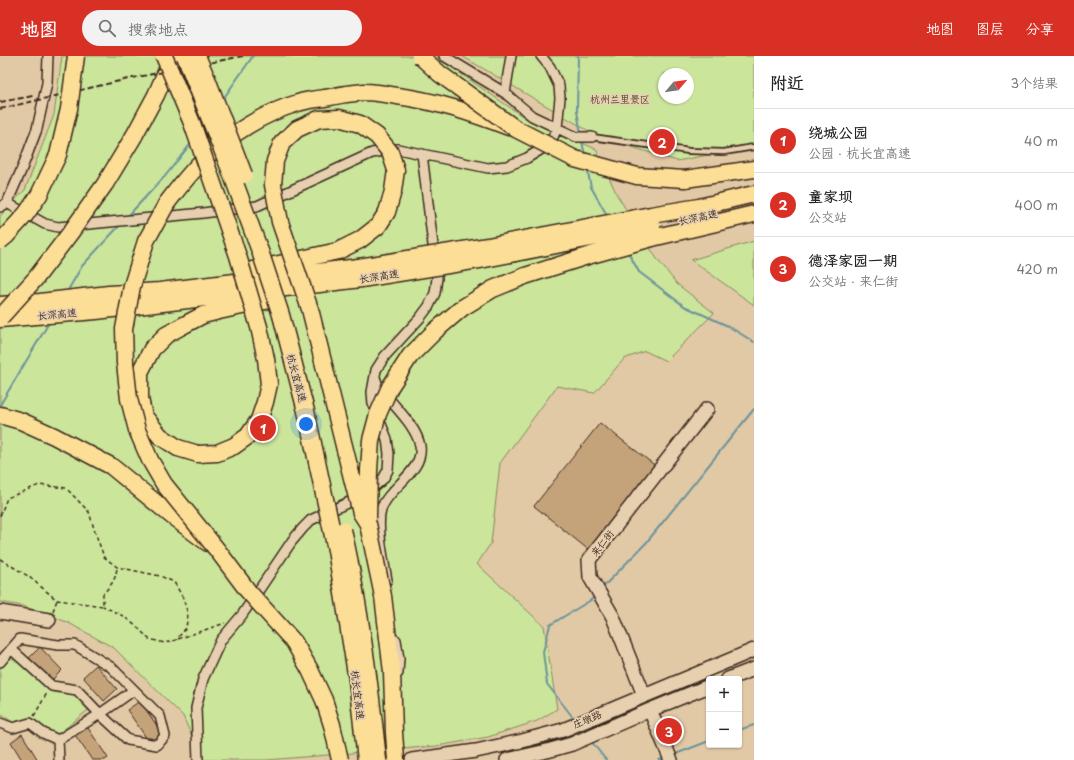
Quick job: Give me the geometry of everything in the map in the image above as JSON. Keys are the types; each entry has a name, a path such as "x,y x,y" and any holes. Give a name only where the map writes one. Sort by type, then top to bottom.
{"highway":[{"path":"0,241 26,214 39,195 58,155 69,109 76,56"},
{"path":"164,56 192,123 238,256 259,326 266,359 269,384 259,420 248,436 234,446 217,453 198,454 178,448 160,436 144,416 140,399 140,372 152,349 166,335 184,324 203,316 219,311 313,291 357,275"},
{"path":"0,318 36,278 105,184 134,136 156,95 173,56"},
{"name":"杭长宜高速","path":"185,56 229,167 260,251 280,315 306,411 336,550 357,680 366,760"},
{"name":"杭长宜高速","path":"197,56 237,156 271,251 290,310 318,413 348,550 361,624 374,716 378,760"},
{"path":"420,56 440,74 516,130"},
{"path":"340,760 332,725 324,700 310,670 294,642 248,591 164,484 150,460 137,430 128,399 124,363 124,329 132,286 146,242 167,203 183,182 205,158 226,140 249,124 276,111 298,103 343,94 365,92 413,98 462,110 516,130 575,158 637,176 686,179 754,169"},
{"path":"160,291 338,251 360,240 378,226 387,212 393,191 396,170 390,152 377,136 360,124 339,118 319,119 297,129 282,143 275,161 273,185 280,222 310,309 361,514 368,524"},
{"name":"长深高速","path":"652,227 699,207 754,194"},
{"name":"长深高速","path":"0,318 96,311 485,259 652,227 754,205"},
{"path":"396,760 392,672 383,596 368,524 369,470 371,440 378,414 390,387 410,356 435,331 462,308 493,289 525,276 591,255 652,227 754,214"},
{"name":"长深高速","path":"0,305 109,294 357,275"},
{"path":"0,415 21,421 54,436 111,466 172,516 218,551"}],"main road":[{"name":"来仁街","path":"644,695 613,617 594,587 590,577 589,560 707,409"},
{"path":"0,612 49,620"},
{"name":"庄墩路","path":"412,760 476,751 563,730 754,650"},
{"path":"736,676 754,669"},
{"name":"庄墩路","path":"507,760 572,744 706,687"},
{"path":"650,710 671,760"}],"street":[{"path":"48,56 46,83 37,129 22,171 3,205 45,224 58,227 203,213 257,206 372,153 398,149 488,168 507,166 527,158 550,144 557,128 560,98 559,86 550,67 541,56"},
{"path":"444,56 505,93 532,116 576,137 592,137"},
{"path":"505,93 511,56"},
{"path":"198,760 196,708 203,679 221,640 242,615 292,541 303,528 312,520 366,494 383,479 388,470 388,439 373,404 372,392 376,370 385,356 429,306 435,293 437,278 422,154"},
{"path":"375,377 380,390 402,414 415,433 420,446 419,457 415,467 387,498 381,509 380,518 380,529 399,659 396,715 401,760"},
{"path":"0,662 11,649 20,639 58,645 75,645 111,667 160,716 165,736 157,745 128,740 77,690 52,686 11,649"},
{"path":"58,740 100,714 134,690"},
{"path":"0,723 13,728 30,723 43,733 58,740"},
{"path":"58,740 58,760"}],"lane":[{"path":"592,137 689,150 724,152 754,147"}],"path":[{"path":"0,516 7,498 39,485 66,488 89,512 104,557 117,568 160,576 174,582 183,598 188,614 186,628 176,640"},
{"path":"0,559 28,576 57,600 103,606 123,616 149,639 165,643 226,622"},
{"path":"103,606 102,594 111,585 116,576 117,568"},
{"path":"30,723 52,686"}],"green space":[{"path":"62,56 435,56 528,120 596,149 617,195 657,259 677,284 714,313 666,361 645,351 624,359 594,393 557,386 500,463 491,543 477,564 544,626 557,709 537,721 488,737 437,746 267,760 202,760 183,716 114,648 67,622 23,606 0,602 0,216 25,190 54,115"},
{"name":"杭州兰里景区","path":"462,56 754,56 754,146 677,161 599,137"},
{"path":"754,241 754,305 691,260"},
{"path":"14,656 49,689 74,694 88,710 56,736 32,718 13,722 0,714 0,667"}],"building":[{"path":"600,423 657,467 590,551 534,506"},
{"path":"40,647 62,670 50,682 28,659"},
{"path":"96,665 117,689 104,701 83,677"},
{"path":"140,701 162,733 150,743 127,710"},
{"path":"86,725 108,758 105,760 92,760 75,735"},
{"path":"22,734 38,760 22,760 11,742"}],"waterway":[{"path":"223,99 253,56"},
{"path":"578,56 577,111 581,134"},
{"path":"582,141 585,156"},
{"path":"127,217 166,175 192,142"},
{"path":"587,168 591,187 608,217"},
{"path":"67,292 82,266 120,225"},
{"path":"628,252 639,272 684,306 728,326 754,342"},
{"path":"0,405 50,321"},
{"path":"602,588 646,543 754,409"},
{"path":"575,720 547,684 543,652 550,625 595,596"},
{"path":"742,729 754,725"},
{"path":"591,741 606,760"},
{"path":"673,755 706,742"},
{"path":"659,760 665,758"}],"railway":[{"path":"0,109 128,79 243,56"},
{"path":"0,102 33,96"}],"place":[{"name":"童家坝","path":"662,142"},
{"name":"绕城公园","path":"263,428"},
{"name":"德泽家园一期","path":"669,731"}]}
